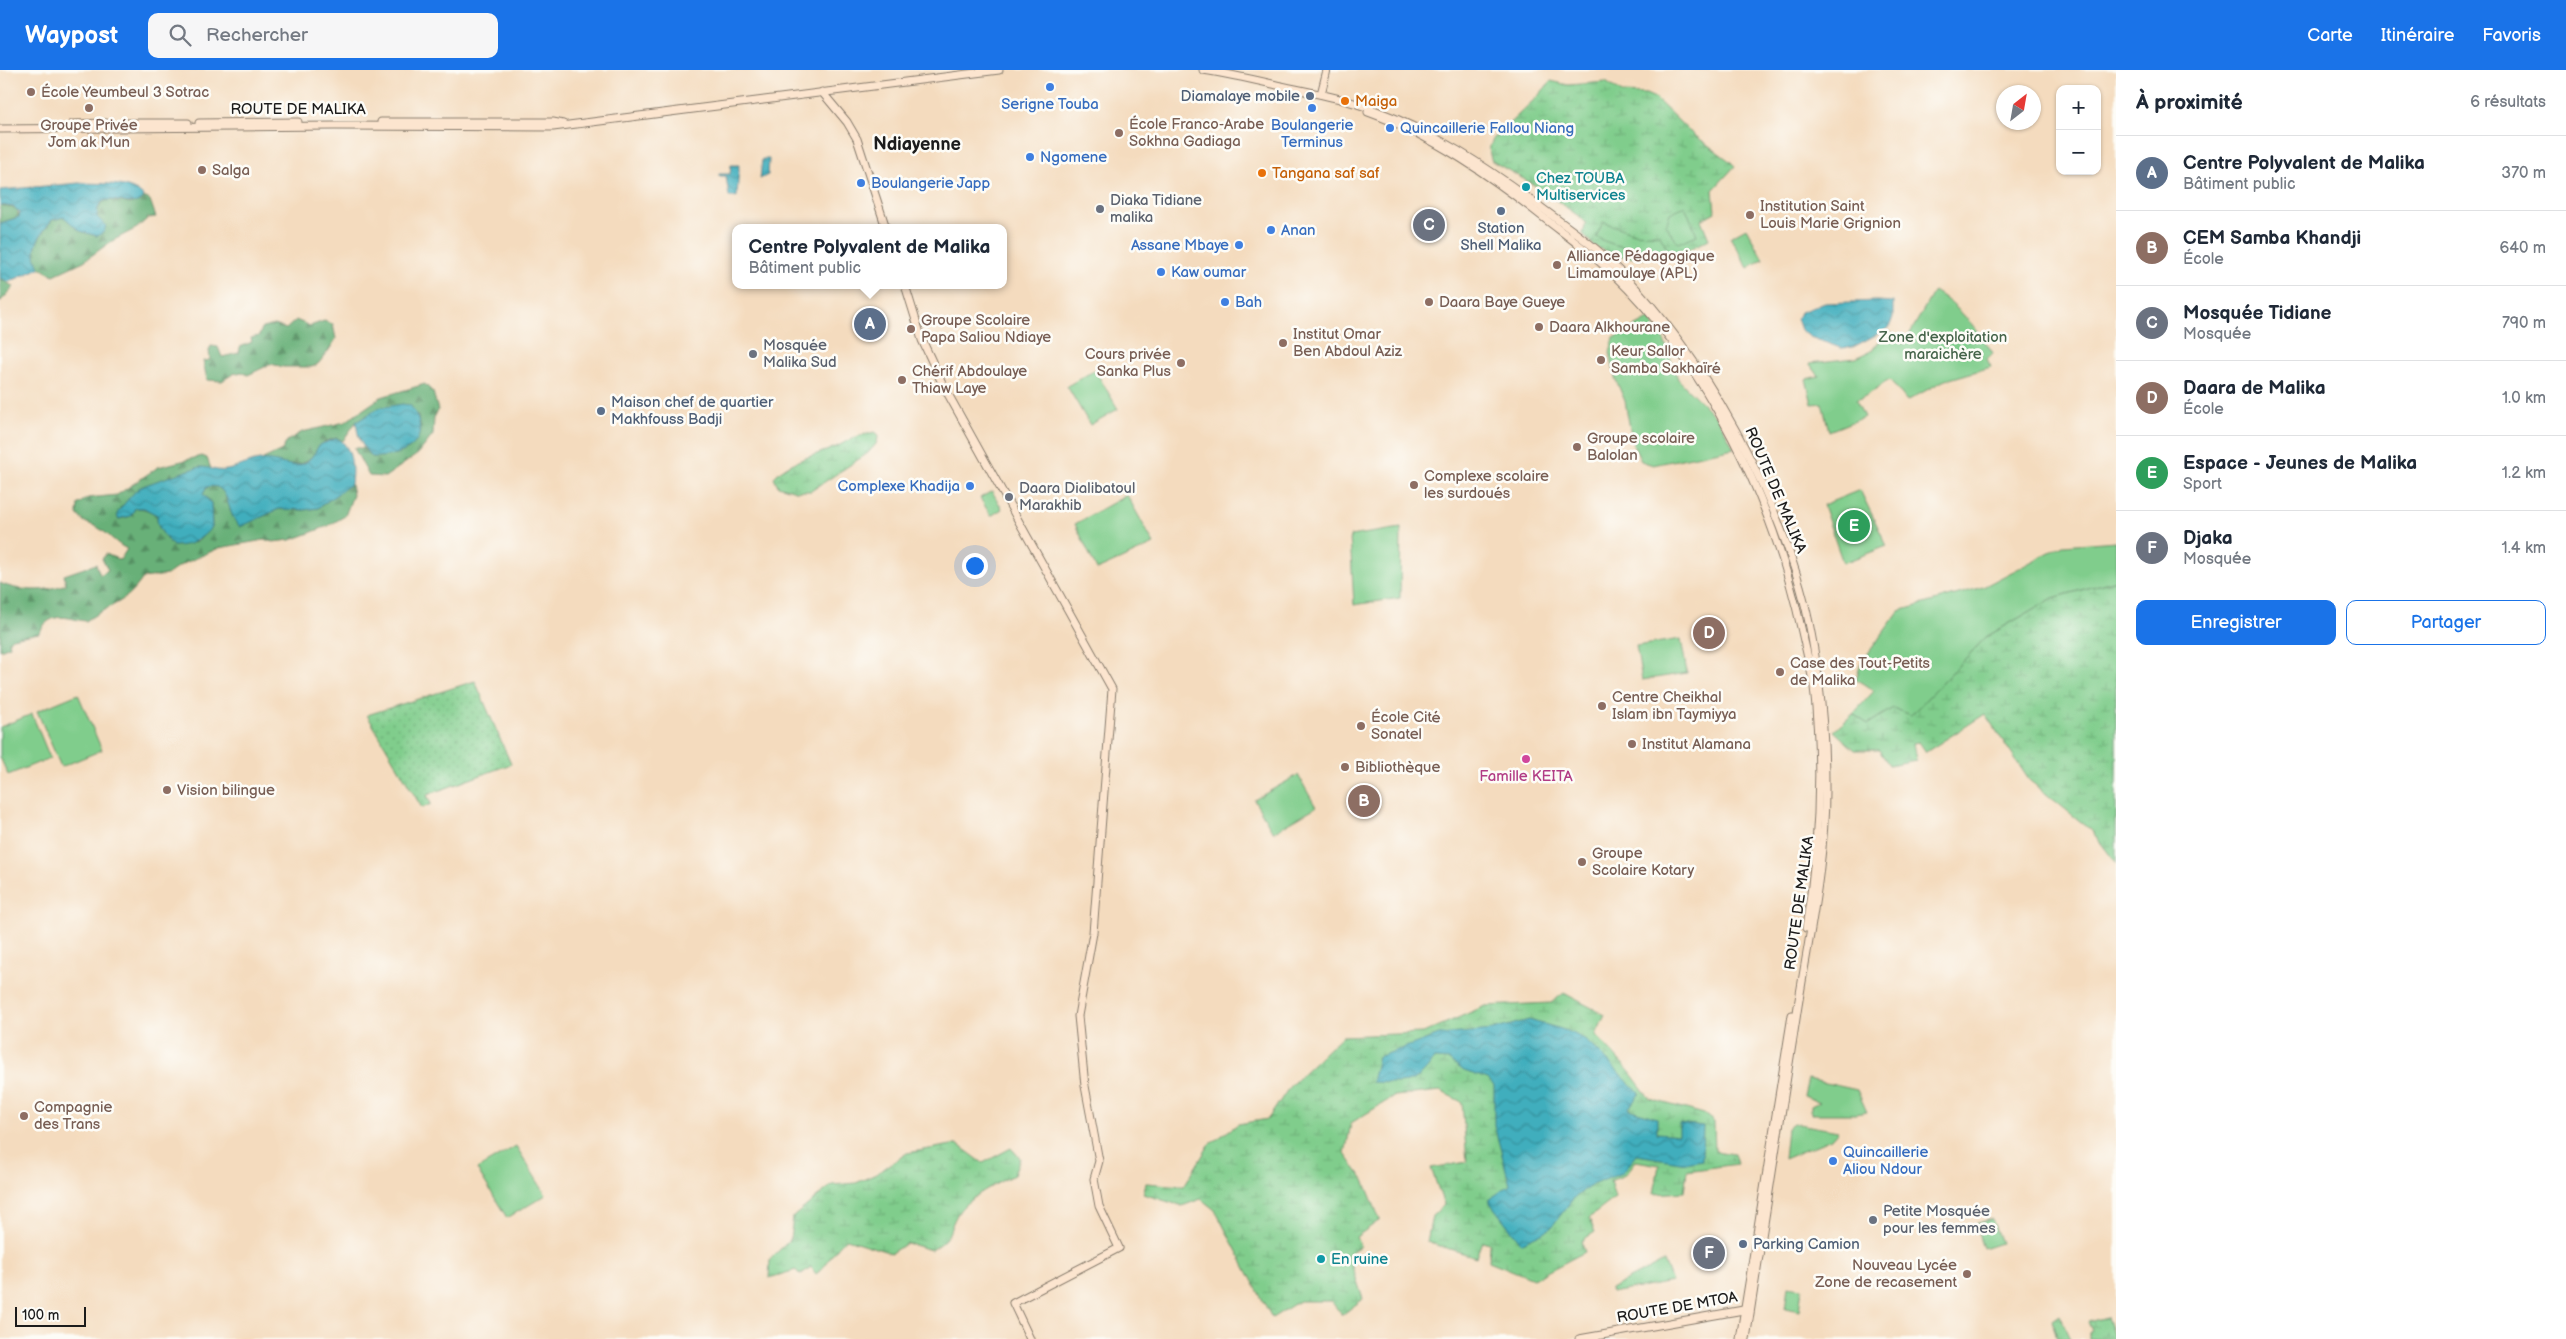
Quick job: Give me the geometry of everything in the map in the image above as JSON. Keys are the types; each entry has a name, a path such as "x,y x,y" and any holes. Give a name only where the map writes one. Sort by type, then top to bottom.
{"main road":[{"name":"ROUTE DE MALIKA","path":"0,129 335,126 533,128 999,70"},
{"name":"ROUTE DE MALIKA","path":"1203,70 1246,76 1321,94 1416,134 1464,161 1507,189 1611,272 1640,302 1690,366 1726,423 1784,561 1797,608 1813,684 1820,808 1814,883 1748,1309 1746,1339"},
{"path":"1321,94 1327,70"},
{"path":"822,92 847,122 857,139 885,224"},
{"name":"ROUTE DE MALIKA","path":"0,125 553,122 566,125"},
{"path":"907,289 922,340 943,385 1112,689 1093,932 1078,1016 1084,1086 1099,1161 1094,1178 1099,1206 1119,1248 1013,1303 1030,1339"},
{"name":"ROUTE DE MALIKA","path":"1740,1339 1748,1309"},
{"name":"ROUTE DE MTOA","path":"1579,1339 1748,1309"}],"green space":[{"path":"1551,81 1568,85 1606,82 1622,93 1646,94 1655,98 1689,131 1735,166 1713,190 1715,212 1701,220 1709,239 1677,256 1635,258 1614,255 1594,246 1583,234 1586,223 1580,217 1536,186 1492,161 1490,149 1494,138"},
{"path":"144,197 150,200 156,217 148,218 137,228 112,241 84,261 54,275 43,270 37,264 34,258 34,251 52,220 64,217 80,231 97,236 97,217 100,205 110,200 130,204"},
{"path":"0,205 17,209 19,217 0,223"},
{"path":"1685,206 1697,235 1678,243 1666,226 1670,213"},
{"path":"1603,222 1634,233 1660,235 1669,252 1631,248 1604,241 1596,237"},
{"path":"1746,228 1763,259 1748,268 1730,237"},
{"path":"0,278 14,287 0,302"},
{"name":"Zone d'exploitation maraichère","path":"1934,291 1952,304 1981,335 1993,353 1987,359 1991,367 1943,381 1907,401 1890,380 1856,400 1864,417 1829,431 1822,403 1812,404 1806,379 1819,376 1809,363 1856,358 1871,351 1889,331 1904,344"},
{"path":"1649,319 1664,340 1678,379 1719,420 1734,448 1653,465 1641,461 1633,445 1625,401 1615,378 1610,352 1614,338"},
{"path":"296,320 310,326 324,321 333,324 336,339 318,364 312,367 283,367 271,364 248,375 242,372 233,374 222,381 207,380 203,361 210,360 209,350 211,346 218,347 222,357 239,353 240,347 252,342 251,338 259,336 262,328 275,325 286,329"},
{"path":"1095,370 1118,409 1090,425 1067,386"},
{"path":"425,384 433,392 438,410 434,418 433,435 418,454 385,477 369,476 354,448 363,448 372,457 392,455 408,449 414,444 417,437 419,428 418,416 356,422 343,441 337,438 327,441 307,461 301,464 289,465 263,459 282,450 287,441 302,432 345,422 381,397"},
{"path":"875,432 879,435 876,444 868,453 811,491 796,491 778,486 774,477 787,466 865,434"},
{"path":"202,456 207,458 212,471 200,467 140,488 120,508 119,519 131,516 135,508 144,509 157,515 160,528 173,546 197,542 212,527 211,503 203,494 207,487 214,486 222,491 233,517 240,526 279,509 304,510 318,508 351,484 353,495 345,516 328,526 291,540 273,542 264,540 219,548 181,565 167,575 143,578 130,594 86,621 56,618 45,624 39,633 12,638 9,641 10,646 0,650 0,583 16,588 33,590 58,587 66,584 64,575 96,564 100,575 108,570 102,559 106,554 120,560 127,549 97,527 83,521 77,514 78,504 88,498 117,495 158,467"},
{"path":"1860,490 1887,546 1843,563 1823,505"},
{"path":"992,491 1002,509 991,516 980,498"},
{"path":"1127,495 1154,544 1097,570 1075,524"},
{"path":"1401,528 1400,598 1354,605 1350,536"},
{"path":"2116,541 2116,580 2053,598 1986,637 1911,715 1893,708 1868,724 1853,714 1874,691 1856,679 1861,663 1899,611 1983,587 2063,545"},
{"path":"2116,580 2116,863 2091,830 2029,780 1985,714 1926,752 1919,742 1913,743 1916,760 1889,765 1879,750 1855,750 1834,731 1853,714 1868,724 1893,708 1911,714 1986,637 2053,598"},
{"path":"1681,639 1687,673 1642,680 1636,646"},
{"path":"475,681 511,764 427,795 431,804 422,808 367,715"},
{"path":"78,694 102,750 61,767 37,711"},
{"path":"32,714 50,758 8,775 0,757 0,727"},
{"path":"1298,775 1316,807 1273,832 1254,800"},
{"path":"1564,993 1605,1015 1596,1035 1629,1071 1650,1099 1704,1114 1714,1122 1715,1151 1734,1154 1737,1164 1687,1171 1684,1192 1654,1194 1659,1165 1636,1161 1625,1175 1610,1181 1615,1198 1589,1218 1595,1232 1581,1241 1585,1252 1533,1279 1489,1261 1490,1243 1482,1241 1476,1257 1427,1242 1432,1216 1444,1205 1431,1168 1467,1162 1462,1102 1440,1091 1395,1096 1351,1123 1345,1154 1364,1180 1380,1220 1356,1237 1360,1246 1348,1254 1363,1299 1342,1315 1331,1301 1299,1301 1272,1318 1215,1210 1201,1199 1182,1206 1143,1194 1146,1183 1184,1186 1209,1145 1238,1124 1268,1119 1290,1086 1342,1036 1423,1033 1485,1006 1551,1003"},
{"path":"1808,1079 1857,1090 1867,1112 1855,1114 1811,1114 1811,1106 1819,1102 1804,1096"},
{"path":"1793,1123 1838,1131 1831,1139 1784,1159 1787,1128"},
{"path":"957,1144 983,1163 1011,1148 1020,1158 1014,1175 984,1191 962,1207 947,1237 931,1250 907,1243 891,1253 847,1239 816,1274 811,1267 800,1275 796,1270 769,1278 770,1259 790,1240 793,1217 832,1185 856,1183 876,1174 907,1153"},
{"path":"516,1146 546,1195 507,1218 477,1169"},
{"path":"1992,1219 2001,1243 1983,1249 1975,1224"},
{"path":"1664,1261 1672,1282 1611,1293 1610,1289"},
{"path":"1788,1286 1802,1288 1799,1311 1785,1308"},
{"path":"2059,1315 2070,1339 2057,1339 2052,1320"},
{"path":"2107,1317 2115,1339 2088,1339 2088,1333 2092,1331 2088,1322"}],"water":[{"path":"762,159 769,159 768,175 760,179"},
{"path":"731,165 739,165 737,197 729,197 726,176 719,176 719,174 730,174"},
{"path":"79,183 123,186 131,188 144,197 139,202 132,203 109,200 103,202 99,207 97,217 106,226 104,232 97,236 80,231 64,217 52,220 43,231 35,249 35,255 40,268 9,282 0,278 0,223 19,217 20,212 13,207 0,205 0,190"},
{"path":"1893,302 1893,317 1889,328 1853,347 1841,348 1810,337 1801,330 1797,319 1800,312 1825,303"},
{"path":"402,404 410,405 417,417 420,428 418,437 414,444 406,450 396,454 372,457 361,441 356,422 379,408"},
{"path":"337,438 346,447 351,458 351,484 318,508 304,510 279,509 240,527 233,517 222,491 214,486 207,487 203,494 211,503 212,527 195,541 180,546 173,546 160,528 157,515 144,508 135,508 131,516 118,519 117,514 131,496 139,488 150,483 201,467 223,470 260,460 288,465 301,464 313,455 319,445"},
{"path":"1529,1020 1570,1032 1598,1051 1640,1093 1628,1109 1657,1118 1657,1133 1679,1135 1679,1123 1703,1126 1702,1160 1686,1163 1637,1155 1622,1173 1589,1186 1572,1200 1550,1229 1521,1243 1488,1200 1510,1185 1494,1125 1494,1086 1488,1079 1464,1071 1449,1060 1434,1059 1421,1075 1408,1082 1372,1082 1378,1057 1439,1035 1492,1030"}],"place":[{"name":"Serigne Touba","path":"1050,87"},
{"name":"École Yeumbeul 3 Sotrac","path":"31,92"},
{"name":"Diamalaye mobile","path":"1310,96"},
{"name":"Maiga","path":"1345,101"},
{"name":"Groupe Privée Jom ak Mun","path":"89,108"},
{"name":"Boulangerie Terminus","path":"1312,108"},
{"name":"Quincaillerie Fallou Niang","path":"1390,128"},
{"name":"École Franco-Arabe Sokhna Gadiaga","path":"1119,133"},
{"name":"Ngomene","path":"1030,157"},
{"name":"Salga","path":"202,170"},
{"name":"Tangana saf saf","path":"1262,173"},
{"name":"Boulangerie Japp","path":"861,183"},
{"name":"Chez TOUBA Multiservices","path":"1526,187"},
{"name":"Diaka Tidiane malika","path":"1100,209"},
{"name":"Station Shell Malika","path":"1501,211"},
{"name":"Institution Saint Louis Marie Grignion","path":"1750,215"},
{"name":"Mosquée Tidiane","path":"1429,225"},
{"name":"Anan","path":"1271,230"},
{"name":"Assane Mbaye","path":"1239,245"},
{"name":"Alliance Pédagogique Limamoulaye (APL)","path":"1557,265"},
{"name":"Kaw oumar","path":"1161,272"},
{"name":"Bah","path":"1225,302"},
{"name":"Daara Baye Gueye","path":"1429,302"},
{"name":"Centre Polyvalent de Malika","path":"870,324"},
{"name":"Daara Alkhourane","path":"1539,327"},
{"name":"Groupe Scolaire Papa Saliou Ndiaye","path":"911,329"},
{"name":"Institut Omar Ben Abdoul Aziz","path":"1283,343"},
{"name":"Mosquée Malika Sud","path":"753,354"},
{"name":"Keur Sallor Samba Sakhaïré","path":"1601,360"},
{"name":"Cours privée Sanka Plus","path":"1181,363"},
{"name":"Chérif Abdoulaye Thiaw Laye","path":"902,380"},
{"name":"Maison chef de quartier Makhfouss Badji","path":"601,411"},
{"name":"Groupe scolaire Balolan","path":"1577,447"},
{"name":"Complexe scolaire les surdoués","path":"1414,485"},
{"name":"Complexe Khadija","path":"970,486"},
{"name":"Daara Dialibatoul Marakhib","path":"1009,497"},
{"name":"Espace - Jeunes de Malika","path":"1854,526"},
{"name":"Daara de Malika","path":"1709,633"},
{"name":"Case des Tout-Petits de Malika","path":"1780,672"},
{"name":"Centre Cheikhal Islam ibn Taymiyya","path":"1602,706"},
{"name":"École Cité Sonatel","path":"1361,726"},
{"name":"Institut Alamana","path":"1632,744"},
{"name":"Famille KEITA","path":"1526,759"},
{"name":"Bibliothèque","path":"1345,767"},
{"name":"Vision bilingue","path":"167,790"},
{"name":"CEM Samba Khandji","path":"1364,801"},
{"name":"Groupe Scolaire Kotary","path":"1582,862"},
{"name":"Compagnie des Trans","path":"24,1116"},
{"name":"Quincaillerie Aliou Ndour","path":"1833,1161"},
{"name":"Petite Mosquée pour les femmes","path":"1873,1220"},
{"name":"Parking Camion","path":"1743,1244"},
{"name":"Djaka","path":"1709,1253"},
{"name":"En ruine","path":"1321,1259"},
{"name":"Nouveau Lycée Zone de recasement","path":"1967,1274"}],"district":[{"name":"Ndiayenne","path":"917,144"}]}
